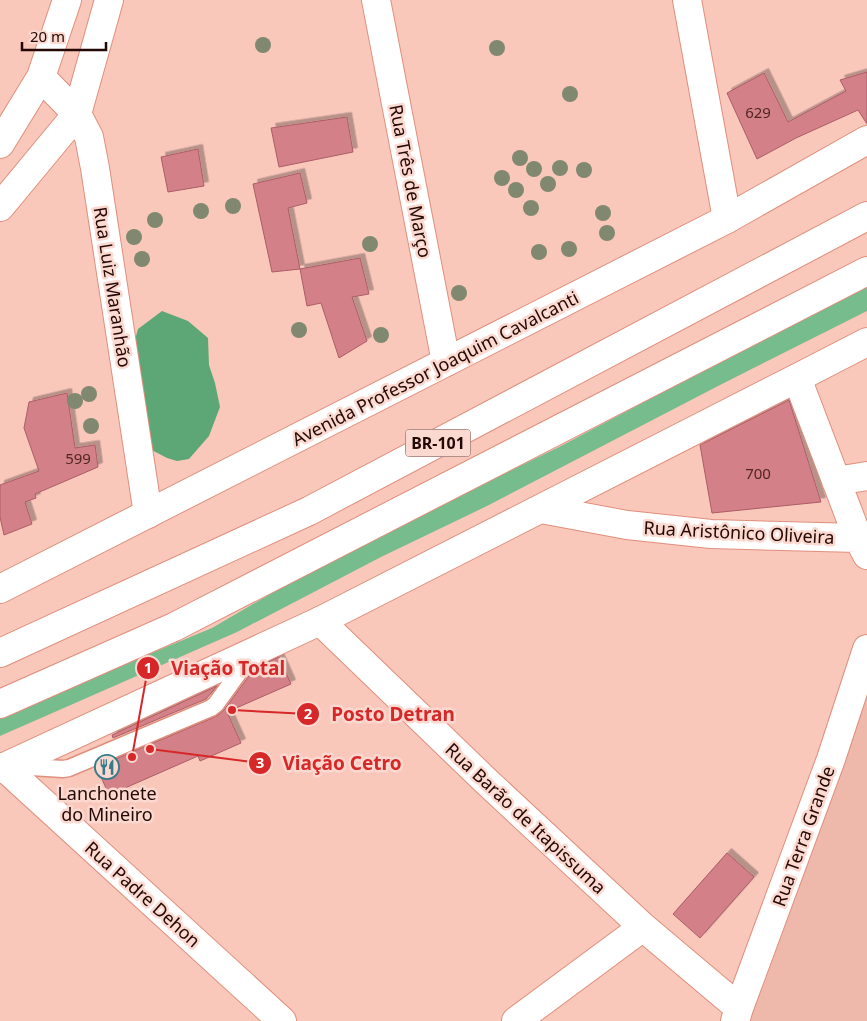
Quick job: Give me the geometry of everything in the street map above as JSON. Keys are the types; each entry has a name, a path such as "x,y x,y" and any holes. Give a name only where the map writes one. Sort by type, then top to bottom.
{"main road":[{"path":"0,144 42,77 67,0"},
{"path":"0,207 77,114 109,0"},
{"name":"Rua Três de Março","path":"376,0 446,362"},
{"path":"687,0 727,219"},
{"name":"Rua Luiz Maranhão","path":"42,77 77,114 89,137 96,168 148,514"},
{"name":"Avenida Professor Joaquim Cavalcanti","path":"0,589 727,219 867,140"},
{"name":"BR-101","path":"0,653 309,511 867,216"},
{"name":"BR-101","path":"0,704 174,627 867,271"},
{"path":"4,767 320,621 867,342"},
{"path":"797,378 862,546"},
{"path":"836,481 867,476"},
{"name":"Rua Aristônico Oliveira","path":"541,509 627,525 862,546"},
{"name":"Rua Barão de Itapissuma","path":"320,621 487,782 737,1014"},
{"name":"Rua Terra Grande","path":"737,1014 831,759 867,650"},
{"name":"Rua Padre Dehon","path":"4,767 282,1021"},
{"path":"516,1021 643,927"}],"shaded area":[{"path":"867,692 867,1021 745,1021"}],"green space":[{"path":"867,284 867,311 237,632 0,736 0,716 212,628 337,555 559,447"},
{"path":"162,311 188,321 208,338 209,365 220,407 209,436 189,459 177,461 142,445 130,357 138,329"}],"building":[{"path":"867,72 867,124 858,110 796,138 757,159 727,93 764,73 788,122 846,91 840,80"},
{"path":"347,117 353,152 279,167 271,128"},
{"path":"198,149 204,186 168,192 161,157"},
{"path":"300,173 307,203 288,208 300,269 272,272 253,184"},
{"path":"360,258 369,294 352,297 367,341 339,358 321,303 307,306 300,269"},
{"path":"67,393 75,448 95,445 98,467 35,494 36,498 25,502 32,524 4,535 0,517 0,485 39,471 24,428 29,402"},
{"path":"789,400 821,502 712,513 700,445"},
{"path":"279,657 291,684 227,712 241,743 200,761 198,756 109,795 98,770 99,766 217,716 224,710 254,669"},
{"path":"217,686 206,699 113,738 112,735"},
{"path":"727,853 754,877 700,938 673,914"}],"place":[{"name":"Posto Detran","path":"232,710"},
{"name":"Viação Cetro","path":"150,749"},
{"name":"Viação Total","path":"132,757"},
{"name":"Lanchonete do Mineiro","path":"107,767"}]}
